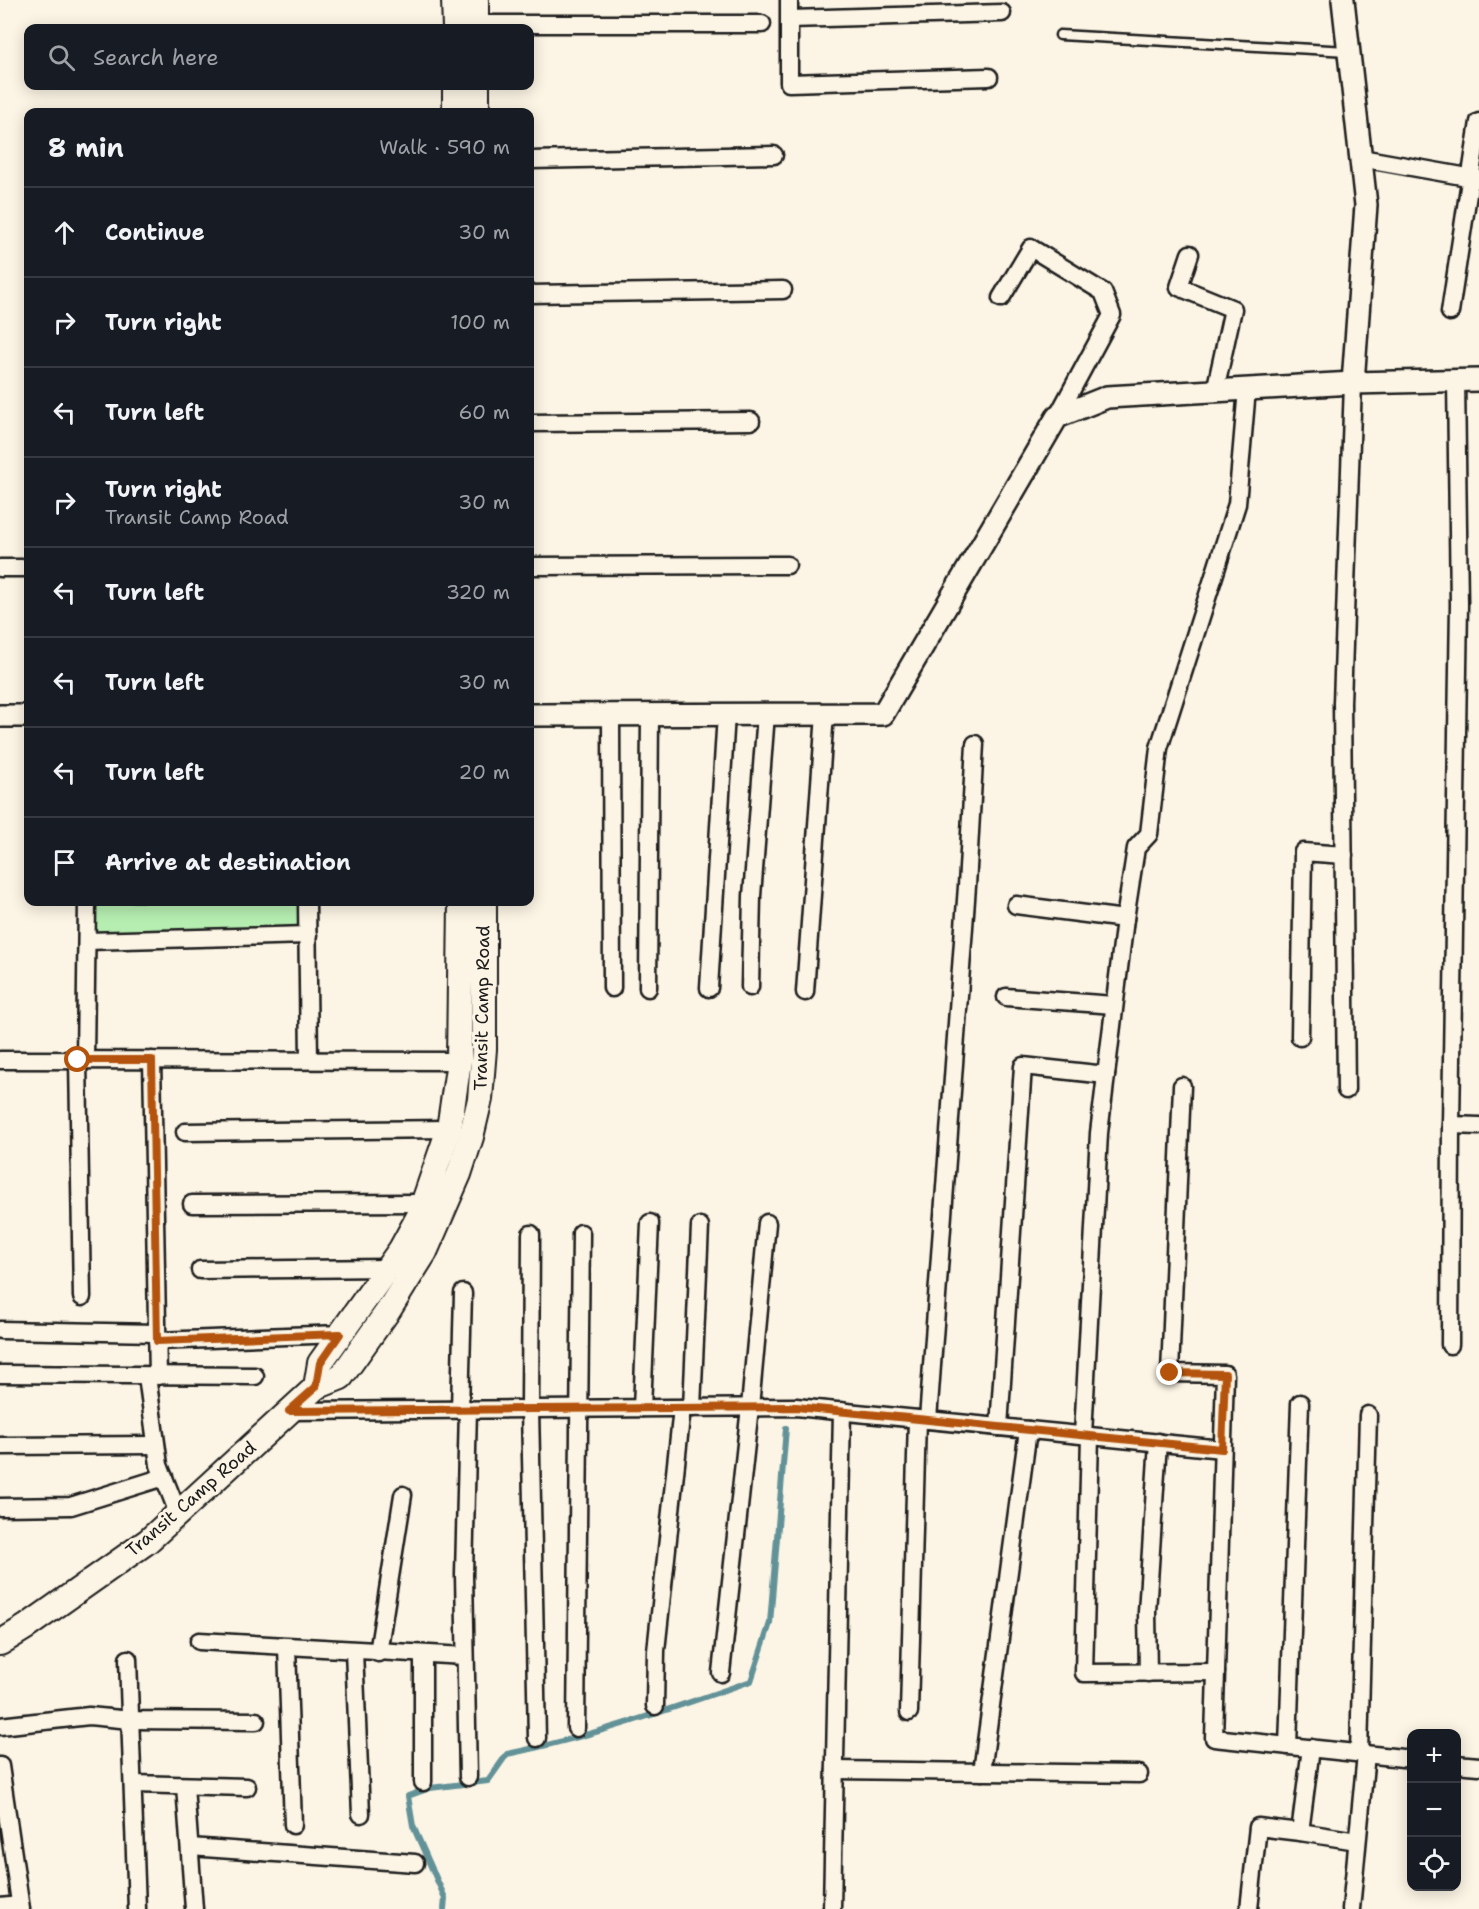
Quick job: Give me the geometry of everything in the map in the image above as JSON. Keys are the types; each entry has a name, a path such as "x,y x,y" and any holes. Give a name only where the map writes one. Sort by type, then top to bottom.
{"main road":[{"path":"454,0 464,24"},
{"path":"466,24 476,0"},
{"path":"455,90 455,108"},
{"path":"477,90 477,108"},
{"name":"Transit Camp Road","path":"316,1387 320,1363 401,1249 424,1203 449,1129 458,1069 461,906"},
{"name":"Transit Camp Road","path":"1,1638 26,1627 148,1541 316,1387 341,1377 388,1311 425,1252 459,1174 473,1127 484,1049 484,906"},
{"path":"458,1069 481,1079"}],"street":[{"path":"789,0 789,82 989,77"},
{"path":"1343,0 1366,205 1353,383 1342,703 1346,1090"},
{"path":"790,19 1002,13"},
{"path":"534,26 762,24"},
{"path":"1450,312 1475,178 1479,122"},
{"path":"534,160 774,155"},
{"path":"1361,158 1475,178"},
{"path":"534,714 883,714 1057,417 1112,315 1103,292 1031,248 1001,298"},
{"path":"1190,254 1179,287 1233,309 1215,391"},
{"path":"534,294 783,290"},
{"path":"1057,417 1107,397 1353,383 1479,380"},
{"path":"1450,1345 1459,604 1456,381"},
{"path":"1216,1672 1083,1673 1087,1435 1099,1133 1125,919 1136,848 1149,834 1159,748 1236,504 1248,389"},
{"path":"534,423 751,421"},
{"path":"534,566 787,565"},
{"path":"0,568 24,568"},
{"path":"611,714 612,988"},
{"path":"648,988 650,714"},
{"path":"709,988 726,714"},
{"path":"750,987 752,896 766,714"},
{"path":"805,992 825,714"},
{"path":"0,716 24,716"},
{"path":"909,1712 922,1419 967,886 975,744"},
{"path":"1300,1037 1304,852 1344,855"},
{"path":"1016,905 1125,919"},
{"path":"82,1297 82,1060 87,906"},
{"path":"307,906 309,1060"},
{"path":"87,941 308,935"},
{"path":"1006,998 1114,1005"},
{"path":"0,1060 309,1060 458,1069"},
{"path":"152,1060 157,1337 152,1376 159,1466 177,1514"},
{"path":"999,1427 1023,1066 1106,1075"},
{"path":"1182,1086 1170,1373 1225,1374 1214,1738 1407,1758"},
{"path":"1451,1125 1479,1126"},
{"path":"185,1132 449,1129"},
{"path":"192,1204 424,1203"},
{"path":"642,1408 650,1223"},
{"path":"721,1673 767,1223"},
{"path":"655,1706 656,1651 687,1408 700,1226"},
{"path":"576,1728 581,1233"},
{"path":"531,1234 530,1409 537,1738"},
{"path":"200,1270 388,1268"},
{"path":"463,1293 464,1575 468,1777"},
{"path":"0,1330 157,1337 340,1334"},
{"path":"0,1374 255,1376"},
{"path":"1288,1746 1300,1403"},
{"path":"289,1411 796,1407 1222,1449"},
{"path":"832,1909 842,1411"},
{"path":"1351,1909 1358,1841 1362,1754 1368,1415"},
{"path":"982,1772 1028,1430"},
{"path":"1148,1673 1147,1612 1158,1442"},
{"path":"0,1446 156,1445"},
{"path":"0,1507 71,1506 164,1477"},
{"path":"378,1653 403,1495"},
{"path":"199,1641 378,1653 465,1656"},
{"path":"287,1647 293,1825"},
{"path":"354,1651 361,1814"},
{"path":"423,1654 423,1782"},
{"path":"128,1659 137,1909"},
{"path":"0,1726 89,1716 130,1720 256,1721"},
{"path":"1300,1832 1311,1748"},
{"path":"1461,1764 1479,1766"},
{"path":"0,1766 5,1834 20,1907 0,1907"},
{"path":"835,1770 1139,1774"},
{"path":"133,1784 247,1787"},
{"path":"185,1786 194,1909"},
{"path":"1249,1909 1258,1827 1358,1841"},
{"path":"190,1847 415,1863"}],"lane":[{"path":"1060,34 1349,51"}],"green space":[{"path":"95,906 299,906 299,931 95,933"}],"waterway":[{"path":"444,1909 445,1898 413,1826 408,1796 430,1788 488,1781 507,1754 600,1731 751,1681 770,1623 786,1428"}],"route":[{"path":"78,1060 152,1060 157,1341 340,1334 320,1363 316,1387 289,1411 796,1407 1222,1449 1225,1374 1170,1373"}]}
